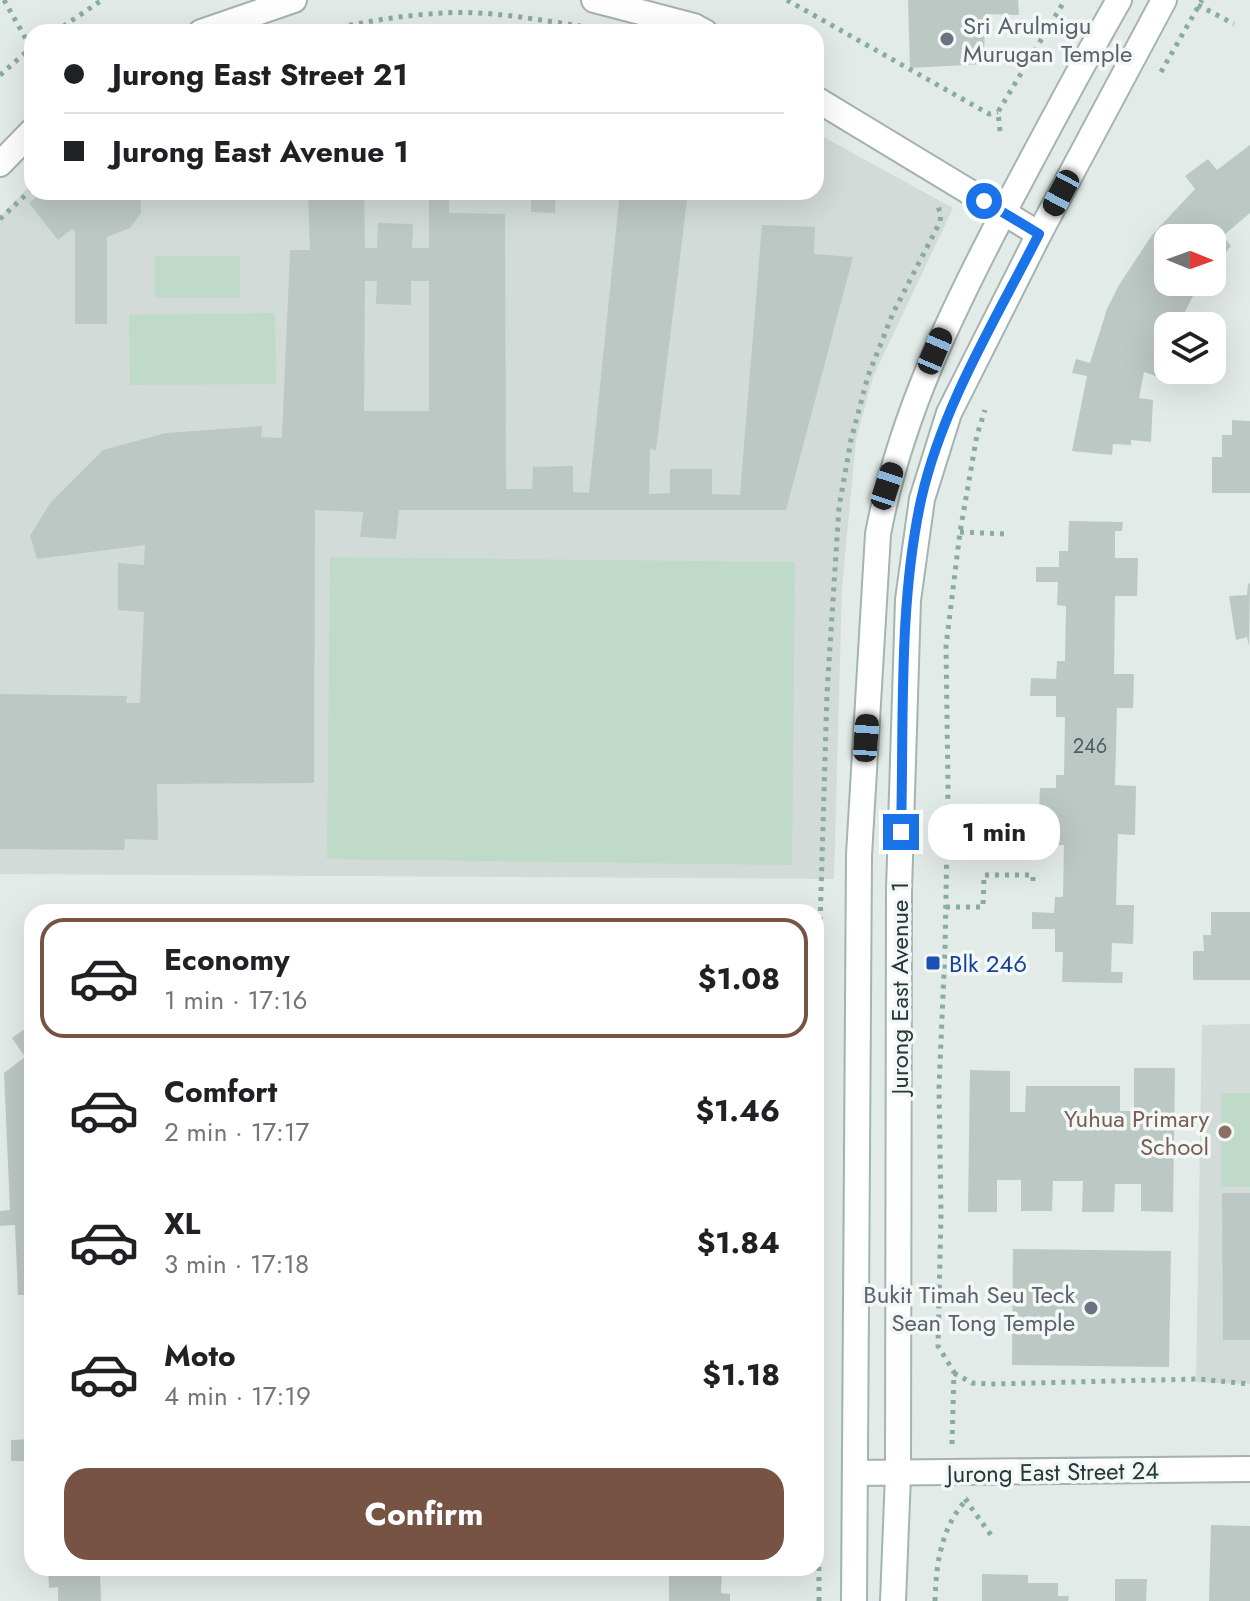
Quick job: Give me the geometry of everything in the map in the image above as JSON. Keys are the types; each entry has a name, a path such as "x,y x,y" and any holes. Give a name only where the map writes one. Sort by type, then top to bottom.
{"street":[{"path":"224,24 294,0"},
{"path":"594,0 686,24"},
{"name":"Jurong East Avenue 1","path":"854,1601 859,855 878,534 887,486 916,396 944,329 1074,78 1119,0"},
{"name":"Jurong East Avenue 1","path":"893,1601 898,1475 899,906 908,600 922,499 949,413 1039,234 1164,0"},
{"path":"824,104 1039,234"},
{"path":"0,164 24,139"},
{"name":"Jurong East Street 24","path":"856,1473 898,1475 1250,1469"}],"path":[{"path":"4,0 24,34"},
{"path":"67,24 102,0"},
{"path":"787,0 989,114 998,112"},
{"path":"1000,131 998,112 1065,0"},
{"path":"1159,75 1200,2 1234,24"},
{"path":"357,24 446,13 570,24"},
{"path":"0,75 24,55"},
{"path":"0,219 24,196"},
{"path":"989,396 977,435 960,532 946,646 946,907 939,1088 941,1214 938,1346 954,1372 972,1383 1198,1379 1250,1384"},
{"path":"960,532 1005,534"},
{"path":"946,907 983,907 984,875 1033,875 1033,885"},
{"path":"954,1372 952,1473 966,1500 991,1535"},
{"path":"935,1601 936,1567 945,1533 966,1500 975,1494"}],"shaded area":[{"path":"824,137 953,208 873,377 856,440 842,587 834,879 0,874 0,217 24,192 24,200 824,200"},
{"name":"Yuhua Primary School","path":"1250,1024 1250,1384 1196,1382 1202,1025"}],"green space":[{"path":"155,256 240,256 240,298 155,298"},
{"path":"275,313 276,384 130,385 129,315"},
{"path":"330,557 795,562 792,865 327,859"},
{"path":"1221,1093 1250,1093 1250,1187 1221,1187"}],"building":[{"name":"Sri Arulmigu Murugan Temple","path":"908,0 1018,0 1019,15 985,14 984,64 910,68"},
{"path":"1250,145 1250,213 1226,233 1226,224 1162,224 1195,189 1185,176 1208,159 1217,170"},
{"path":"33,200 140,200 141,213 130,228 107,237 107,324 75,324 75,231 72,229 58,240 29,203"},
{"path":"308,200 364,200 365,248 377,248 378,223 413,224 412,248 429,248 429,200 449,200 449,213 505,214 506,489 532,489 533,467 573,466 573,492 589,493 619,200 687,200 656,450 650,449 649,494 670,493 670,469 712,469 712,494 740,495 762,225 815,227 814,254 853,257 786,510 399,510 396,539 360,537 363,512 315,510 314,783 157,784 158,840 125,839 124,850 0,849 0,694 127,696 126,703 140,703 144,612 118,610 118,563 144,565 145,545 37,559 30,536 50,503 103,450 166,433 262,426 261,437 282,438 290,250 310,250","holes":["365,281 377,281 376,304 411,305 411,281 429,281 429,411 364,411"]},
{"path":"531,200 556,200 555,213 531,212"},
{"path":"1154,233 1154,296 1193,296 1185,312 1154,312 1154,375 1144,372 1139,398 1153,400 1151,442 1131,440 1131,445 1113,444 1112,455 1072,451 1087,376 1072,373 1076,359 1090,363 1107,309"},
{"path":"1232,420 1250,421 1250,493 1212,493 1212,457 1222,457 1222,435 1232,435"},
{"path":"1069,521 1123,522 1122,531 1115,531 1115,558 1138,558 1137,596 1115,596 1114,674 1134,674 1133,708 1117,708 1115,785 1136,786 1135,835 1118,834 1116,905 1134,905 1133,944 1112,943 1111,972 1123,972 1122,983 1062,982 1063,952 1055,952 1055,929 1032,929 1032,912 1054,913 1055,897 1063,897 1064,845 1054,845 1054,813 1039,813 1040,788 1056,788 1056,775 1064,775 1065,717 1056,717 1056,696 1030,696 1031,678 1056,679 1057,661 1065,661 1066,606 1057,605 1058,582 1036,582 1036,567 1059,567 1059,551 1068,551"},
{"path":"1248,583 1249,646 1247,637 1236,640 1229,596 1247,595"},
{"path":"1211,912 1250,912 1250,980 1193,980 1193,951 1204,951 1203,935 1211,935"},
{"path":"24,1030 24,1056 12,1038"},
{"path":"24,1058 24,1295 18,1295 15,1225 0,1226 0,1211 10,1210 4,1073"},
{"path":"1134,1068 1175,1068 1173,1212 1141,1211 1141,1184 1115,1184 1114,1212 1082,1212 1083,1181 1053,1181 1052,1211 1021,1211 1021,1180 997,1180 997,1212 968,1212 970,1070 1010,1071 1010,1112 1025,1112 1026,1086 1120,1086 1120,1111 1134,1111"},
{"path":"1222,1193 1250,1193 1250,1340 1223,1340"},
{"name":"Bukit Timah Seu Teck Sean Tong Temple","path":"1013,1249 1171,1251 1169,1367 1012,1365"},
{"path":"24,1439 24,1461 11,1461 11,1440"},
{"path":"1211,1525 1250,1526 1250,1601 1209,1601"},
{"path":"982,1574 1028,1575 1028,1583 1058,1583 1058,1596 1069,1596 1068,1601 982,1601"},
{"path":"48,1576 100,1576 101,1601 58,1601 58,1587 49,1588"},
{"path":"669,1576 722,1576 721,1593 730,1594 730,1601 669,1601"},
{"path":"1115,1579 1147,1579 1146,1601 1115,1601"}],"place":[{"name":"Sri Arulmigu Murugan Temple","path":"947,39"},
{"name":"Blk 246","path":"933,963"},
{"name":"Yuhua Primary School","path":"1225,1132"},
{"name":"Bukit Timah Seu Teck Sean Tong Temple","path":"1091,1308"}],"route":[{"path":"901,832 908,600 922,499 949,413 1039,234 984,201"}]}
